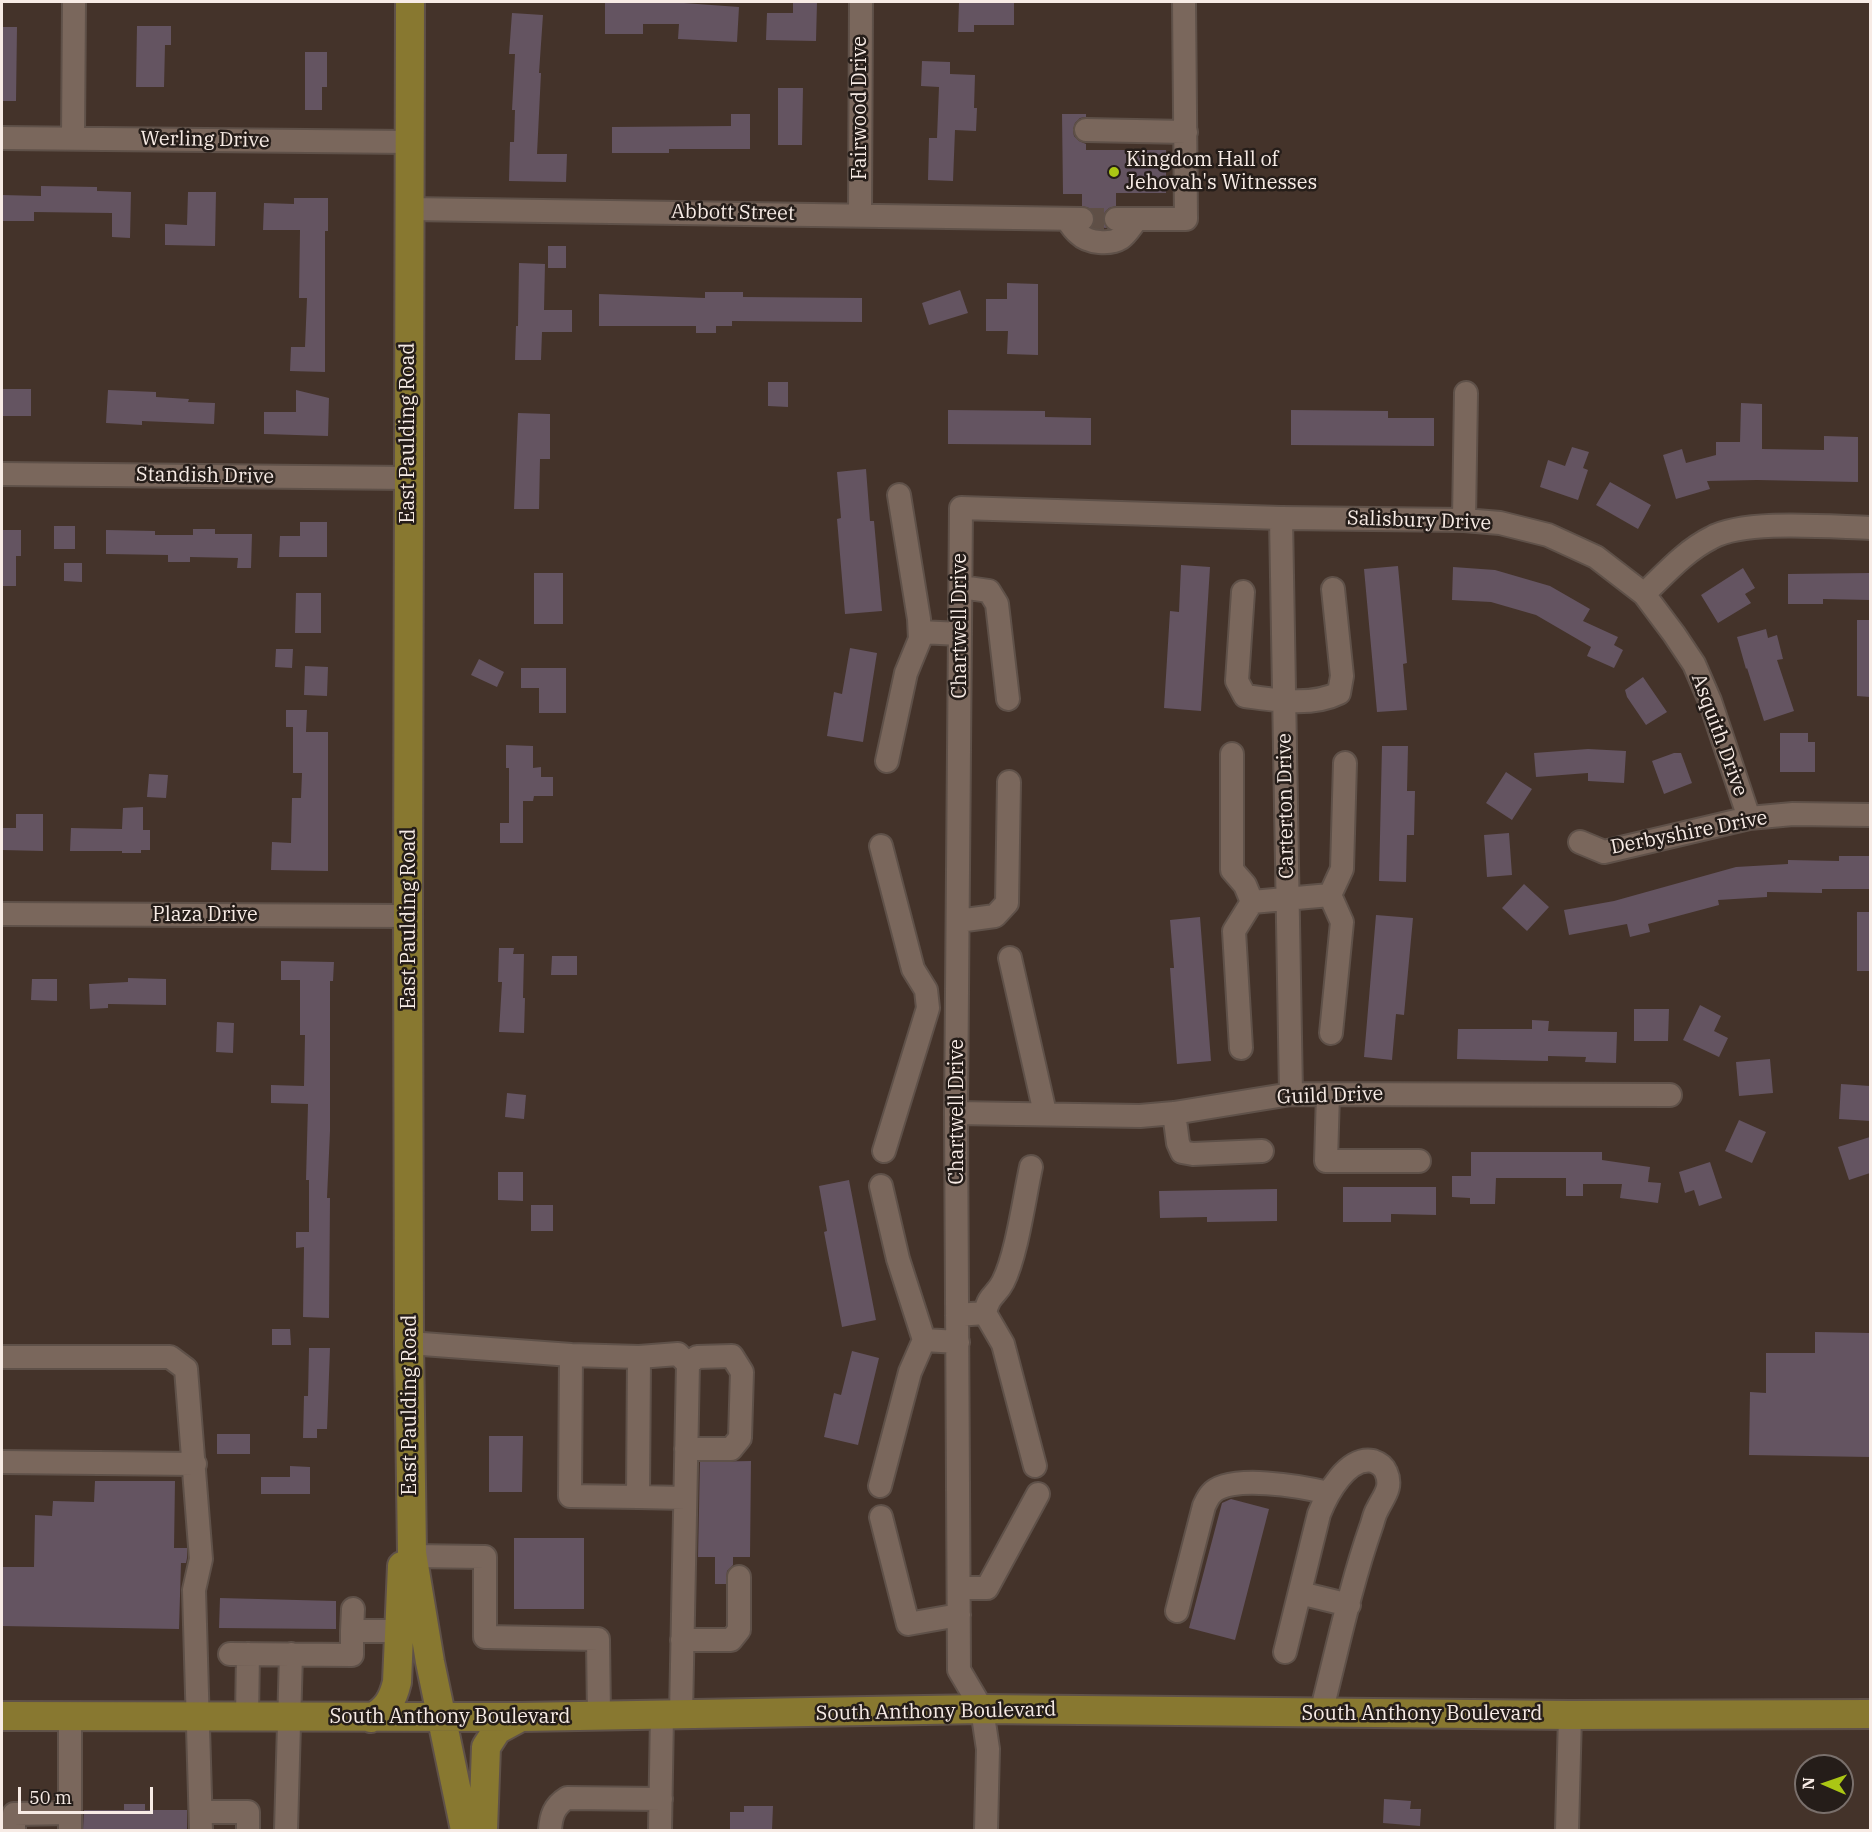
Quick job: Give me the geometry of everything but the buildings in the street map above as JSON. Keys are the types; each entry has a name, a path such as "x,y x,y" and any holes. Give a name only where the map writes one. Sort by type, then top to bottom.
{"main road":[{"name":"East Paulding Road","path":"410,2 408,916 411,1495 414,1575 465,1830"},
{"path":"371,1718 387,1707 395,1691 399,1672 402,1557 411,1495"},
{"name":"South Anthony Boulevard","path":"2,1716 599,1717 982,1709 1570,1715 1870,1714"},
{"path":"483,1830 486,1747 497,1730 521,1717"}],"street":[{"path":"74,2 74,138"},
{"name":"Fairwood Drive","path":"860,214 861,2"},
{"path":"1086,130 1186,132 1184,2"},
{"name":"Abbott Street","path":"409,208 1069,219 1079,235 1087,239 1114,240 1122,237 1126,219 1186,219 1186,132"},
{"name":"Werling Drive","path":"2,138 409,142"},
{"path":"1464,520 1466,393"},
{"name":"Standish Drive","path":"2,474 408,478"},
{"path":"886,761 906,673 920,639 898,495"},
{"name":"Salisbury Drive","path":"961,508 1281,518 1464,520 1500,523 1548,535 1596,557 1644,594"},
{"name":"Chartwell Drive","path":"961,508 956,1113 959,1670 982,1709"},
{"name":"Carterton Drive","path":"1281,518 1291,1094"},
{"path":"1644,594 1683,556 1712,537 1748,527 1870,528"},
{"path":"961,587 989,591 997,604 1008,699"},
{"path":"1243,592 1237,681 1245,696 1284,701 1327,699 1339,693 1342,676 1334,590"},
{"name":"Asquith Drive","path":"1644,594 1694,664 1710,701 1749,818"},
{"path":"920,632 960,634"},
{"path":"1232,754 1232,870 1245,885 1252,902"},
{"path":"1331,1033 1342,922 1330,895 1342,869 1345,764"},
{"path":"958,921 995,916 1007,903 1008,782"},
{"name":"Derbyshire Drive","path":"1580,842 1604,852 1749,818 1792,814 1870,814"},
{"path":"880,846 913,969 926,990 928,1008 884,1151"},
{"path":"1252,902 1330,895"},
{"path":"1241,1047 1234,931 1252,902"},
{"name":"Plaza Drive","path":"2,914 408,916"},
{"path":"1010,958 1045,1113"},
{"path":"927,998 957,999"},
{"name":"Guild Drive","path":"956,1113 1115,1116 1174,1113 1291,1094 1670,1095"},
{"path":"1328,1094 1326,1161 1419,1161"},
{"path":"1174,1113 1178,1143 1182,1152 1193,1154 1262,1151"},
{"path":"1031,1167 1013,1250 1003,1282 987,1300 985,1313 1003,1344 1035,1466"},
{"path":"880,1486 910,1372 924,1340 898,1260 881,1186"},
{"path":"957,1315 985,1313"},
{"path":"924,1340 958,1342"},
{"path":"410,1343 571,1356 639,1357 678,1354 688,1364 682,1640 660,1799 660,1830"},
{"path":"571,1356 570,1496 685,1497"},
{"path":"686,1449 731,1449 740,1438 742,1372 732,1356 697,1357 688,1364"},
{"path":"2,1357 170,1357 186,1369 201,1560 194,1590 201,1821 248,1812 248,1830"},
{"path":"638,1497 639,1357"},
{"path":"1285,1652 1319,1514 1328,1493 1352,1466 1364,1460 1377,1462 1385,1469 1389,1482 1387,1493 1377,1510 1366,1542 1322,1713"},
{"path":"2,1462 195,1464"},
{"path":"1177,1611 1204,1506 1211,1492 1222,1486 1265,1483 1298,1486 1328,1493"},
{"path":"959,1588 987,1588 1038,1494"},
{"path":"881,1518 909,1624 959,1616"},
{"path":"413,1556 486,1557 485,1637 598,1639 599,1717"},
{"path":"682,1640 731,1640 739,1630 739,1577"},
{"path":"1300,1593 1349,1605"},
{"path":"247,1717 239,1654 352,1655 353,1620 399,1631"},
{"path":"286,1830 291,1654"},
{"path":"982,1709 988,1749 986,1830"},
{"path":"1567,1830 1570,1715"},
{"path":"14,1830 14,1814 70,1822 70,1717"},
{"path":"550,1830 553,1813 558,1804 567,1798 660,1799"}],"tunnel":[{"path":"1082,219 1116,219"}],"place":[{"name":"Kingdom Hall of Jehovah's Witnesses","path":"1114,172"}]}
